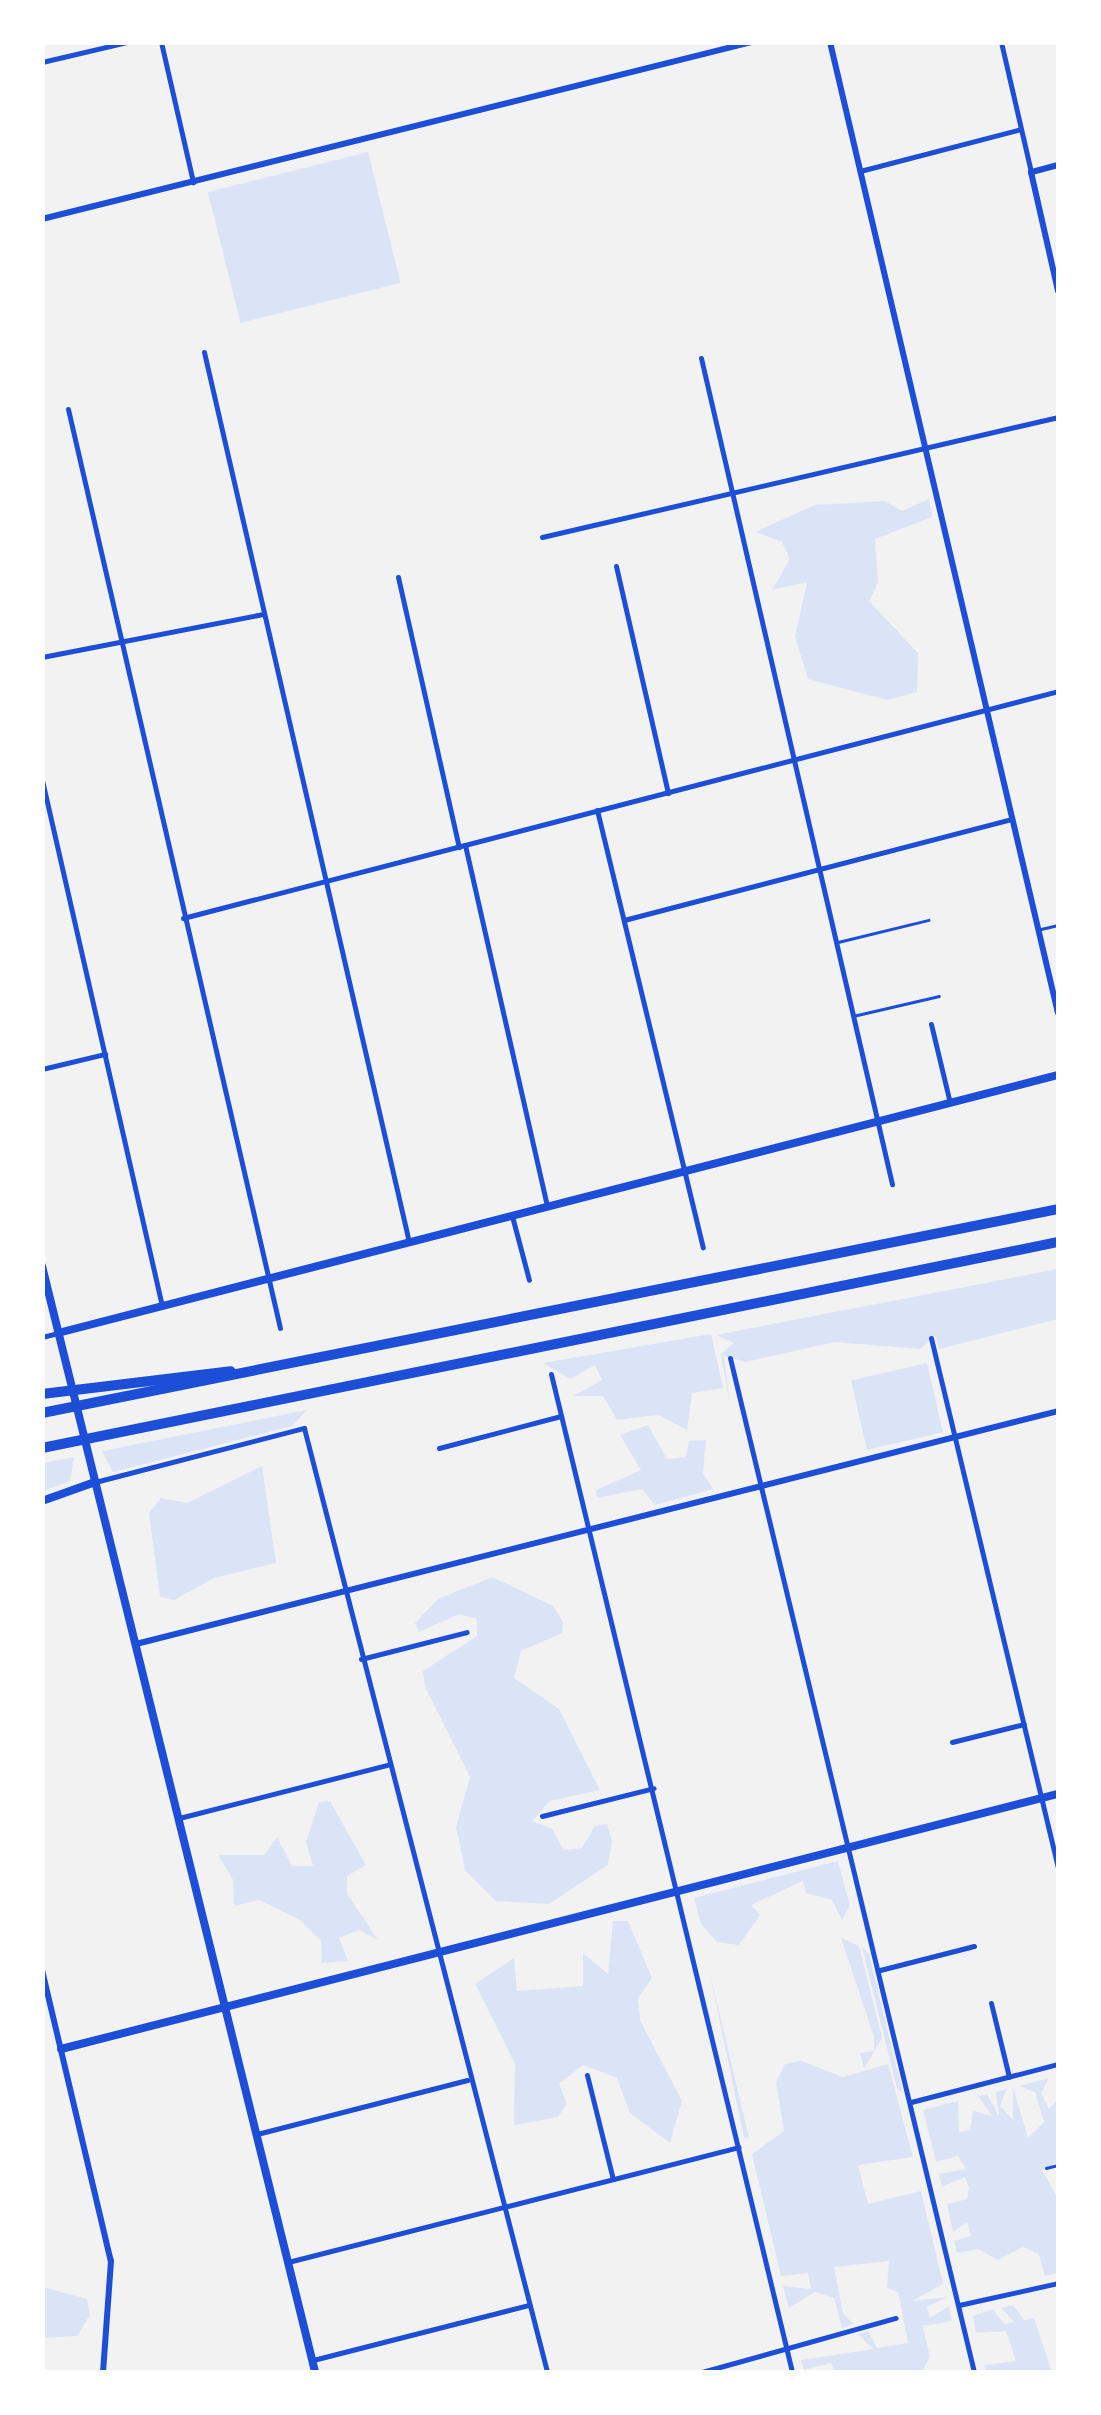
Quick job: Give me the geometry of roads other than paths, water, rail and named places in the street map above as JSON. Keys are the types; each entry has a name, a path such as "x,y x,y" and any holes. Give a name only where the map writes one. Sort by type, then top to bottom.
{"highway":[{"path":"45,1412 1058,1208"},
{"path":"42,1447 1058,1242"},
{"path":"43,1393 252,1371"}],"main road":[{"path":"58,1333 1058,1074"},
{"path":"42,1266 315,2372"},
{"path":"42,1501 94,1482"},
{"path":"61,2049 1058,1794"}],"street":[{"path":"42,62 127,42"},
{"path":"161,42 193,182"},
{"path":"42,219 752,42"},
{"path":"830,42 1058,1013"},
{"path":"1001,42 1058,291"},
{"path":"860,171 1021,129"},
{"path":"1031,172 1058,164"},
{"path":"204,352 409,1242"},
{"path":"700,358 789,761 892,1184"},
{"path":"68,410 182,918 280,1328"},
{"path":"542,537 1058,417"},
{"path":"616,566 668,793"},
{"path":"398,576 547,1207"},
{"path":"42,656 264,614"},
{"path":"182,918 1058,691"},
{"path":"42,780 162,1306"},
{"path":"597,810 703,1246"},
{"path":"624,920 1012,820"},
{"path":"932,1024 950,1103"},
{"path":"42,1069 105,1054"},
{"path":"512,1216 530,1280"},
{"path":"42,1337 58,1333"},
{"path":"930,1338 1058,1868"},
{"path":"730,1358 974,2372"},
{"path":"551,1374 792,2372"},
{"path":"136,1644 1058,1411"},
{"path":"439,1448 562,1416"},
{"path":"94,1482 304,1428 433,1954 547,2372"},
{"path":"361,1659 467,1632"},
{"path":"952,1742 1024,1724"},
{"path":"178,1818 387,1765"},
{"path":"542,1816 654,1788"},
{"path":"880,1970 974,1946"},
{"path":"42,1970 113,2272 103,2372"},
{"path":"991,2003 1009,2077"},
{"path":"910,2102 1058,2064"},
{"path":"587,2074 614,2178"},
{"path":"255,2135 467,2080"},
{"path":"288,2262 739,2147"},
{"path":"958,2306 1058,2283"},
{"path":"312,2360 528,2304"},
{"path":"702,2372 896,2318"}],"lane":[{"path":"834,943 928,920"},
{"path":"1038,930 1058,924"},
{"path":"852,1016 939,996"},
{"path":"1046,2168 1058,2165"}]}
